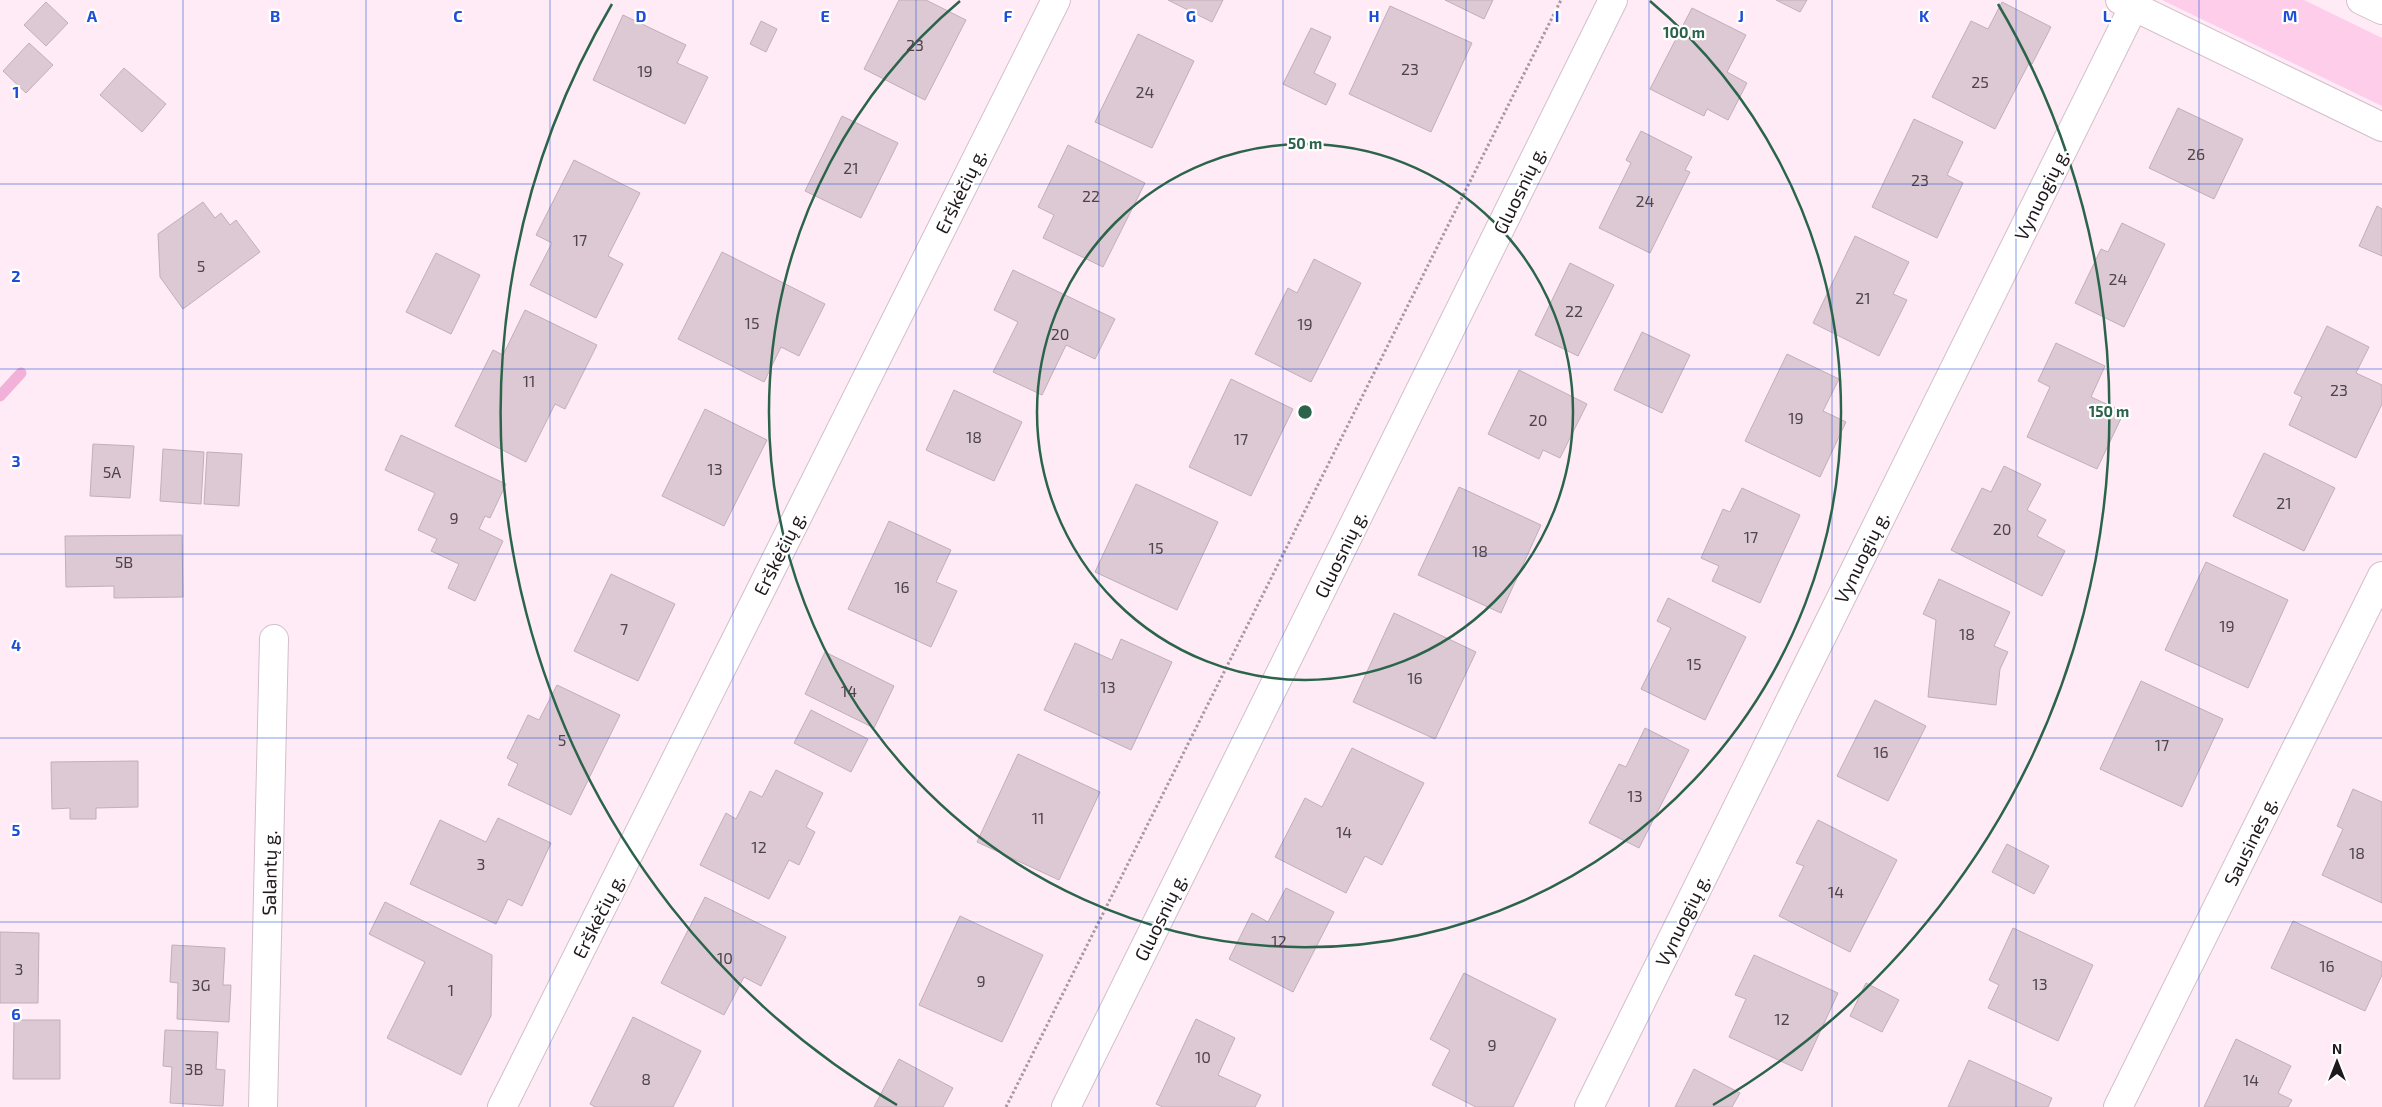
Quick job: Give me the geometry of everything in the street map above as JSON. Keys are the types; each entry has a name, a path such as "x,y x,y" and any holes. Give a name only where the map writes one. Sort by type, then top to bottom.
{"street":[{"name":"Erškėčių g.","path":"502,1107 1056,0"},
{"name":"Gluosnių g.","path":"1066,1107 1613,0"},
{"path":"2361,0 2382,10"},
{"path":"2127,3 2382,127"},
{"name":"Vynuogių g.","path":"1589,1107 2127,3"},
{"name":"Sausinės g.","path":"2118,1107 2382,576"},
{"name":"Salantų g.","path":"263,1107 274,639"}],"path":[{"path":"1006,1107 1561,0"}],"shaded area":[{"path":"2162,0 2304,0 2382,38 2382,106"}],"building":[{"path":"899,0 926,0 966,20 925,100 864,69"},
{"path":"1168,0 1223,0 1212,22"},
{"path":"1445,0 1493,0 1484,19"},
{"path":"1776,0 1807,0 1800,12"},
{"path":"46,2 68,23 46,46 24,25"},
{"path":"2002,2 2051,27 2032,64 2029,63 1995,129 1932,97 1971,21 1988,29"},
{"path":"1390,6 1472,43 1431,132 1349,94"},
{"path":"1692,8 1746,35 1727,72 1747,83 1728,120 1707,109 1704,116 1650,89"},
{"path":"623,15 686,45 677,63 708,77 685,124 593,80"},
{"path":"761,21 777,29 766,52 750,44"},
{"path":"1311,28 1331,37 1314,73 1336,84 1326,105 1283,84"},
{"path":"1138,34 1194,61 1152,148 1095,122"},
{"path":"29,43 53,65 26,93 3,71"},
{"path":"124,68 166,104 142,132 100,95"},
{"path":"2178,108 2243,139 2214,199 2149,168"},
{"path":"842,116 898,143 861,218 805,191"},
{"path":"1914,119 1963,142 1947,175 1963,183 1937,238 1872,207"},
{"path":"1641,131 1692,157 1685,170 1690,172 1650,253 1599,228 1631,163 1626,160"},
{"path":"1068,145 1145,183 1103,267 1043,238 1054,215 1038,207"},
{"path":"574,160 640,193 608,256 623,264 596,318 530,285 552,243 536,235"},
{"path":"203,202 215,218 221,213 230,225 236,220 260,252 183,309 160,277 158,234"},
{"path":"2377,206 2382,209 2382,256 2359,246"},
{"path":"2122,223 2165,244 2124,327 2075,303 2101,249 2108,252"},
{"path":"1855,236 1909,262 1893,294 1907,300 1879,356 1813,323"},
{"path":"722,252 825,304 799,356 781,347 764,382 678,339"},
{"path":"436,253 480,275 451,334 406,312"},
{"path":"1314,259 1361,283 1311,382 1255,354 1288,288 1297,293"},
{"path":"1570,263 1614,285 1578,356 1535,335"},
{"path":"1013,270 1115,319 1095,359 1066,345 1042,395 993,372 1018,322 994,310"},
{"path":"525,310 597,345 565,409 555,404 526,462 455,426 493,350 503,355"},
{"path":"2327,326 2369,347 2356,373 2382,385 2382,404 2356,458 2289,425 2302,397 2294,393"},
{"path":"1642,332 1690,355 1662,413 1614,390"},
{"path":"2056,343 2105,366 2091,397 2124,412 2097,469 2027,437 2050,387 2038,381"},
{"path":"1787,354 1839,379 1823,411 1846,422 1820,477 1745,441"},
{"path":"1519,370 1587,404 1560,458 1543,450 1539,459 1488,434"},
{"path":"1231,379 1293,409 1251,496 1189,467"},
{"path":"954,390 1022,422 994,481 926,450"},
{"path":"705,409 767,440 724,526 662,496"},
{"path":"401,435 506,484 490,518 485,516 479,529 503,541 475,601 448,588 459,564 431,551 437,539 418,530 435,493 385,470"},
{"path":"93,444 134,446 130,498 90,496"},
{"path":"163,449 204,452 201,504 160,501"},
{"path":"207,452 242,454 239,506 204,504"},
{"path":"2264,453 2335,488 2304,551 2233,516"},
{"path":"2004,466 2041,484 2027,510 2046,520 2037,536 2065,551 2042,596 1951,550 1982,488 1991,492"},
{"path":"1136,484 1218,522 1177,610 1095,572"},
{"path":"1459,487 1541,525 1501,613 1418,575"},
{"path":"1742,488 1800,515 1760,603 1712,581 1719,566 1701,558 1723,509 1730,512"},
{"path":"889,521 951,550 936,582 957,591 931,647 848,609"},
{"path":"182,535 183,597 114,598 114,586 66,587 65,536"},
{"path":"2206,562 2288,600 2248,688 2165,650"},
{"path":"611,574 675,604 638,681 574,651"},
{"path":"1939,579 2010,612 1994,646 2008,652 2000,669 1996,705 1928,697 1936,620 1923,614"},
{"path":"1668,598 1746,637 1705,720 1641,689 1671,628 1657,621"},
{"path":"1394,613 1476,652 1435,739 1353,702"},
{"path":"1121,639 1172,662 1131,750 1044,710 1075,643 1112,660"},
{"path":"825,652 894,686 874,728 805,694"},
{"path":"2141,681 2223,719 2182,807 2100,769"},
{"path":"557,685 620,715 571,815 508,785 518,764 507,758 528,715 539,720"},
{"path":"1875,700 1926,726 1888,801 1837,776"},
{"path":"811,710 868,739 851,772 794,743"},
{"path":"1645,728 1689,750 1639,848 1589,823 1619,764 1626,767"},
{"path":"1352,748 1424,783 1382,865 1365,856 1346,893 1275,857 1305,798 1322,807"},
{"path":"1018,754 1100,792 1059,880 977,842"},
{"path":"138,761 138,807 96,808 96,819 70,819 70,808 52,809 51,762"},
{"path":"776,770 823,793 806,827 815,832 799,865 789,860 769,899 700,865 726,813 736,819 750,791 762,797"},
{"path":"2353,789 2382,802 2382,903 2322,875 2343,829 2337,826"},
{"path":"498,818 551,843 522,906 508,899 496,924 410,884 440,820 486,842"},
{"path":"1818,820 1897,860 1850,952 1779,916 1804,866 1796,863"},
{"path":"2007,844 2049,866 2034,894 1992,872"},
{"path":"1286,888 1334,912 1293,992 1229,959 1252,913 1268,922"},
{"path":"705,897 786,937 761,986 744,977 724,1015 661,983"},
{"path":"385,902 492,955 491,1016 461,1075 387,1038 425,962 369,934"},
{"path":"960,916 1043,955 1002,1042 919,1005"},
{"path":"2293,921 2382,962 2382,975 2365,1011 2271,968"},
{"path":"2013,928 2093,965 2058,1041 1988,1008 1999,985 1989,980"},
{"path":"0,932 39,933 38,1003 0,1003"},
{"path":"172,945 225,948 223,985 231,985 229,1022 177,1019 178,983 170,982"},
{"path":"1754,955 1838,993 1802,1071 1729,1037 1746,999 1735,995"},
{"path":"1464,973 1556,1019 1513,1107 1476,1107 1432,1085 1450,1050 1430,1039"},
{"path":"1866,983 1899,1000 1882,1032 1850,1016"},
{"path":"633,1017 701,1051 673,1107 595,1107 590,1104"},
{"path":"1196,1019 1235,1038 1218,1075 1261,1095 1255,1107 1163,1107 1156,1104"},
{"path":"14,1020 60,1020 60,1079 13,1079"},
{"path":"165,1030 218,1032 216,1069 225,1070 223,1106 170,1103 172,1067 163,1066"},
{"path":"2236,1039 2291,1066 2278,1093 2292,1100 2288,1107 2204,1107"},
{"path":"899,1059 953,1088 943,1107 874,1107"},
{"path":"1969,1060 2052,1098 2048,1107 1948,1107"},
{"path":"1694,1069 1740,1093 1732,1107 1675,1107"}],"waterway":[{"path":"0,396 21,373"}]}
